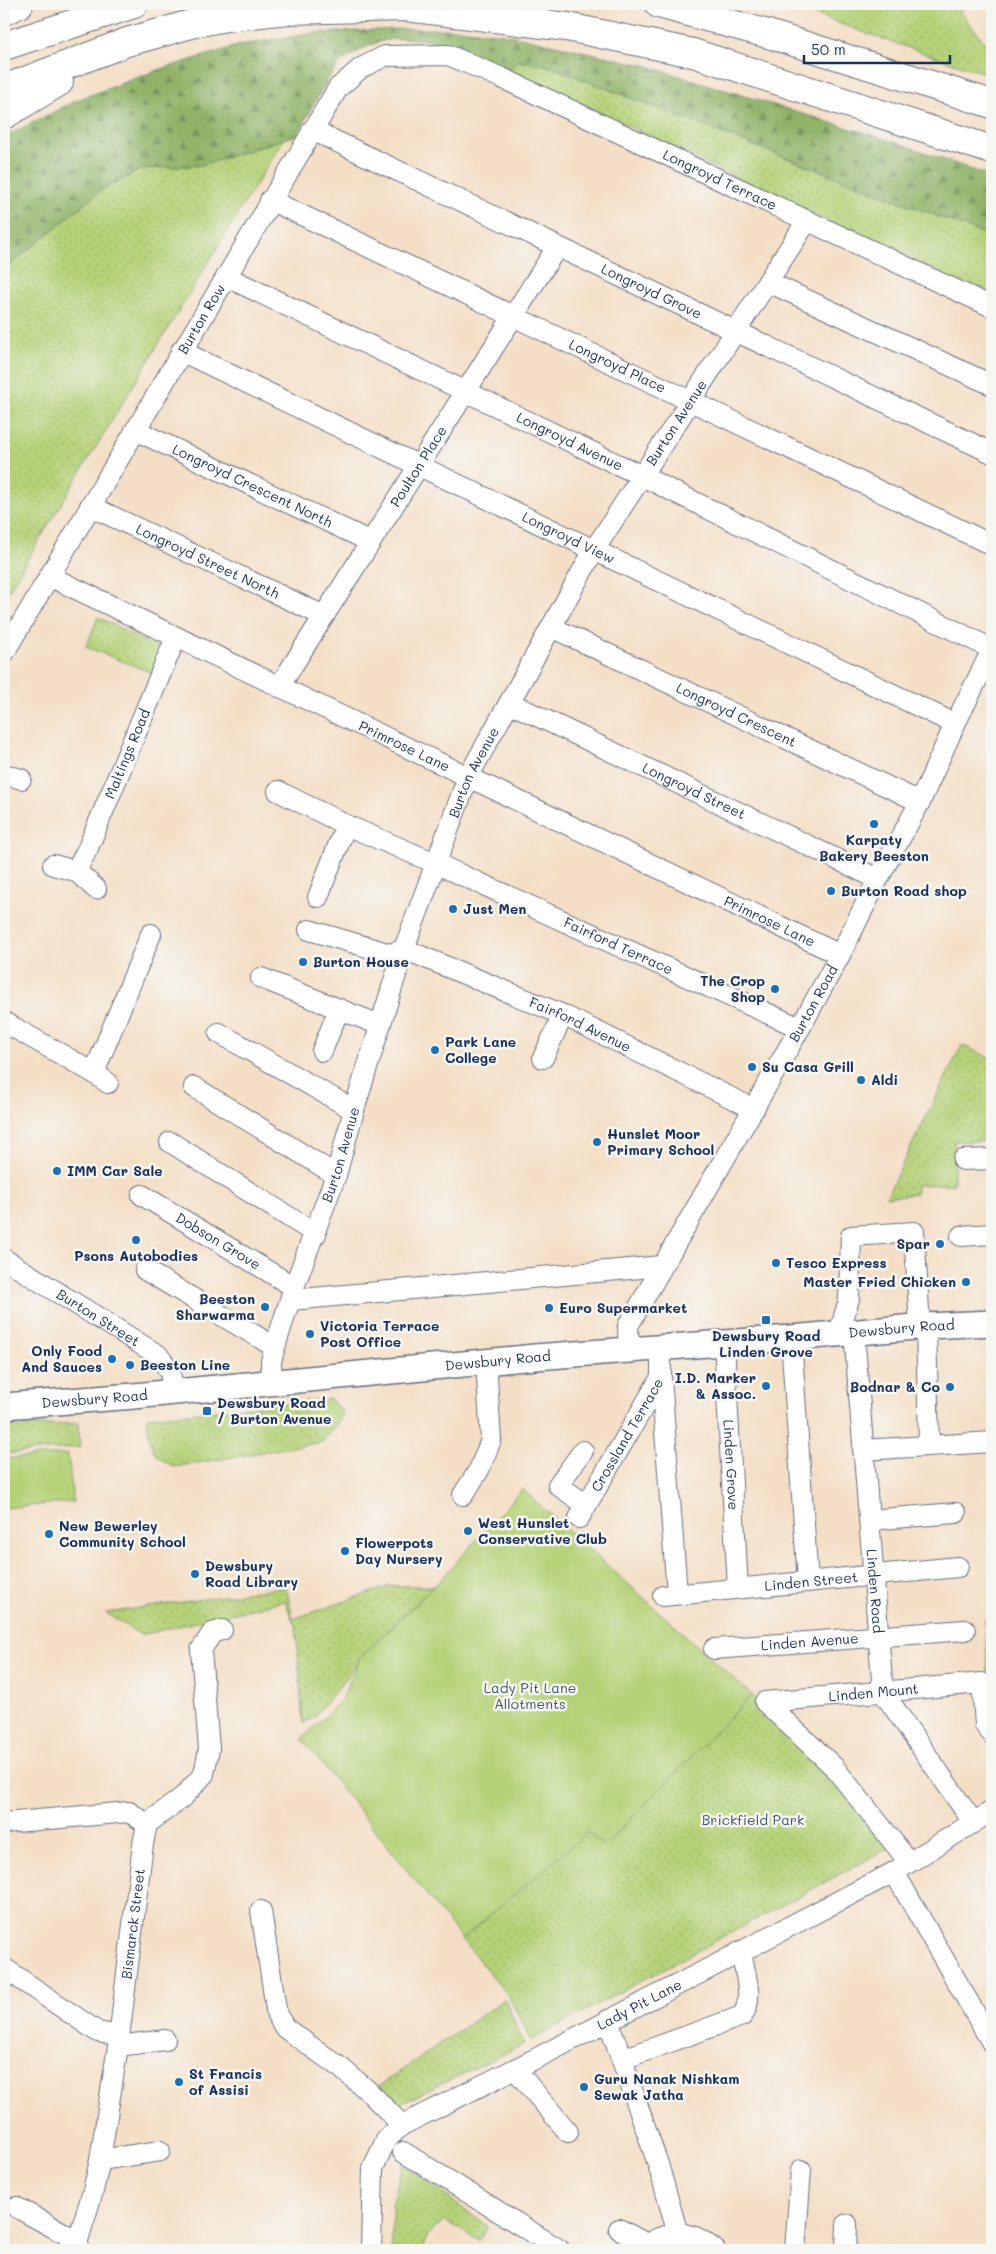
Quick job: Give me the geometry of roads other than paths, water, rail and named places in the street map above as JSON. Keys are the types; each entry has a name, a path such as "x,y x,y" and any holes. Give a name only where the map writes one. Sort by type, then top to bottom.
{"highway":[{"path":"4,11 19,4"},
{"path":"4,46 134,4"},
{"path":"659,4 768,34 982,101"},
{"path":"710,4 982,101"},
{"path":"4,89 127,42 203,21 288,10 406,8 453,12 567,27 693,53 992,150"},
{"path":"4,115 127,42"}],"main road":[{"name":"Dewsbury Road","path":"4,1406 486,1362 923,1326 992,1323"}],"street":[{"name":"Burton Row","path":"4,653 181,351 227,277 270,200 338,88 361,68 385,56 448,55"},
{"name":"Longroyd Terrace","path":"448,55 502,78 992,307"},
{"name":"Longroyd Grove","path":"312,130 992,453"},
{"name":"Longroyd Place","path":"270,200 992,545"},
{"name":"Burton Avenue","path":"272,1382 271,1361 275,1347 336,1175 404,949 468,777 594,550 807,221"},
{"name":"Poulton Place","path":"279,687 557,246"},
{"name":"Longroyd Avenue","path":"227,277 642,476 992,650"},
{"path":"768,282 992,385"},
{"name":"Longroyd View","path":"181,351 955,724"},
{"name":"Longroyd Crescent North","path":"135,430 371,542"},
{"name":"Longroyd Street North","path":"90,506 324,616"},
{"name":"Primrose Lane","path":"49,576 840,955"},
{"name":"Longroyd Crescent","path":"552,627 920,802"},
{"name":"Maltings Road","path":"76,871 88,848 176,637"},
{"name":"Burton Road","path":"629,1350 628,1326 754,1109 840,955 878,879 920,802 955,724 992,650"},
{"name":"Longroyd Street","path":"510,703 878,879"},
{"name":"Fairford Terrace","path":"278,791 346,825 435,863 800,1028"},
{"path":"318,897 346,825"},
{"path":"53,865 76,871 96,889"},
{"path":"309,930 391,954 404,949"},
{"path":"4,1022 101,1078 151,934"},
{"name":"Fairford Avenue","path":"404,949 563,1015 754,1109"},
{"path":"261,978 380,1025"},
{"path":"322,1051 339,1009"},
{"path":"543,1058 563,1015"},
{"path":"219,1033 354,1110"},
{"path":"194,1087 336,1175"},
{"path":"170,1142 316,1234"},
{"path":"963,1160 992,1159"},
{"name":"Dobson Grove","path":"142,1195 293,1293"},
{"path":"846,1333 851,1236 914,1232 923,1326 929,1445"},
{"path":"961,1236 992,1234"},
{"name":"Burton Street","path":"4,1259 158,1355 170,1372 173,1392"},
{"path":"293,1293 662,1266"},
{"path":"145,1270 275,1347"},
{"name":"Linden Road","path":"846,1333 857,1371 883,1692 973,1822"},
{"path":"791,1338 808,1582"},
{"name":"Linden Grove","path":"724,1343 738,1588"},
{"name":"Crossland Terrace","path":"583,1451 558,1486 583,1512 661,1377 661,1348"},
{"path":"463,1495 479,1470 491,1440 486,1362"},
{"name":"Linden Street","path":"661,1377 670,1595 958,1568"},
{"path":"863,1450 992,1442"},
{"path":"869,1520 956,1514"},
{"path":"4,1823 129,1812 147,1824 184,1796 204,1774 209,1749 201,1650 212,1633 222,1630"},
{"name":"Linden Avenue","path":"714,1649 965,1630"},
{"name":"Linden Mount","path":"902,1867 834,1768 765,1702 982,1683 985,1725 992,1734"},
{"name":"Lady Pit Lane","path":"371,2250 372,2168 386,2140 402,2125 515,2069 902,1867 992,1811"},
{"name":"Bismarck Street","path":"77,2246 100,2160 147,1824"},
{"path":"902,1867 985,2013 992,2043"},
{"path":"261,1911 278,2015 285,2028 347,2073 402,2125"},
{"path":"623,2059 742,2016 746,2011 749,1996 741,1951"},
{"path":"4,1968 98,2032 118,2041 165,2040"},
{"path":"608,2020 658,2164 678,2234"},
{"path":"515,2069 568,2132"},
{"path":"100,2160 160,2151"},
{"path":"404,2152 560,2250"},
{"path":"795,2250 801,2170"},
{"path":"16,2207 77,2246"},
{"path":"846,2250 847,2224"},
{"path":"619,2229 644,2247 662,2237 678,2234 692,2235 715,2250"}],"place":[{"name":"Karpaty Bakery Beeston","path":"874,824"},
{"name":"Burton Road shop","path":"831,891"},
{"name":"Just Men","path":"453,909"},
{"name":"Burton House","path":"303,962"},
{"name":"The Crop Shop","path":"775,989"},
{"name":"Park Lane College","path":"435,1050"},
{"name":"Su Casa Grill","path":"752,1067"},
{"name":"Aldi","path":"861,1080"},
{"name":"Hunslet Moor Primary School","path":"597,1142"},
{"name":"IMM Car Sale","path":"57,1171"},
{"name":"Psons Autobodies","path":"136,1240"},
{"name":"Spar","path":"940,1244"},
{"name":"Tesco Express","path":"776,1263"},
{"name":"Master Fried Chicken","path":"966,1282"},
{"name":"Beeston Sharwarma","path":"265,1307"},
{"name":"Euro Supermarket","path":"549,1308"},
{"name":"Dewsbury Road Linden Grove","path":"766,1320"},
{"name":"Victoria Terrace Post Office","path":"310,1334"},
{"name":"Only Food And Sauces","path":"112,1359"},
{"name":"Beeston Line","path":"130,1365"},
{"name":"I.D. Marker & Assoc.","path":"766,1386"},
{"name":"Bodnar & Co","path":"950,1387"},
{"name":"Dewsbury Road / Burton Avenue","path":"207,1411"},
{"name":"West Hunslet Conservative Club","path":"468,1531"},
{"name":"New Bewerley Community School","path":"49,1534"},
{"name":"Flowerpots Day Nursery","path":"345,1551"},
{"name":"Dewsbury Road Library","path":"195,1574"},
{"name":"St Francis of Assisi","path":"179,2082"},
{"name":"Guru Nanak Nishkam Sewak Jatha","path":"584,2087"}],"park label":[{"name":"Lady Pit Lane Allotments","path":"530,1696"},
{"name":"Brickfield Park","path":"753,1820"}]}
